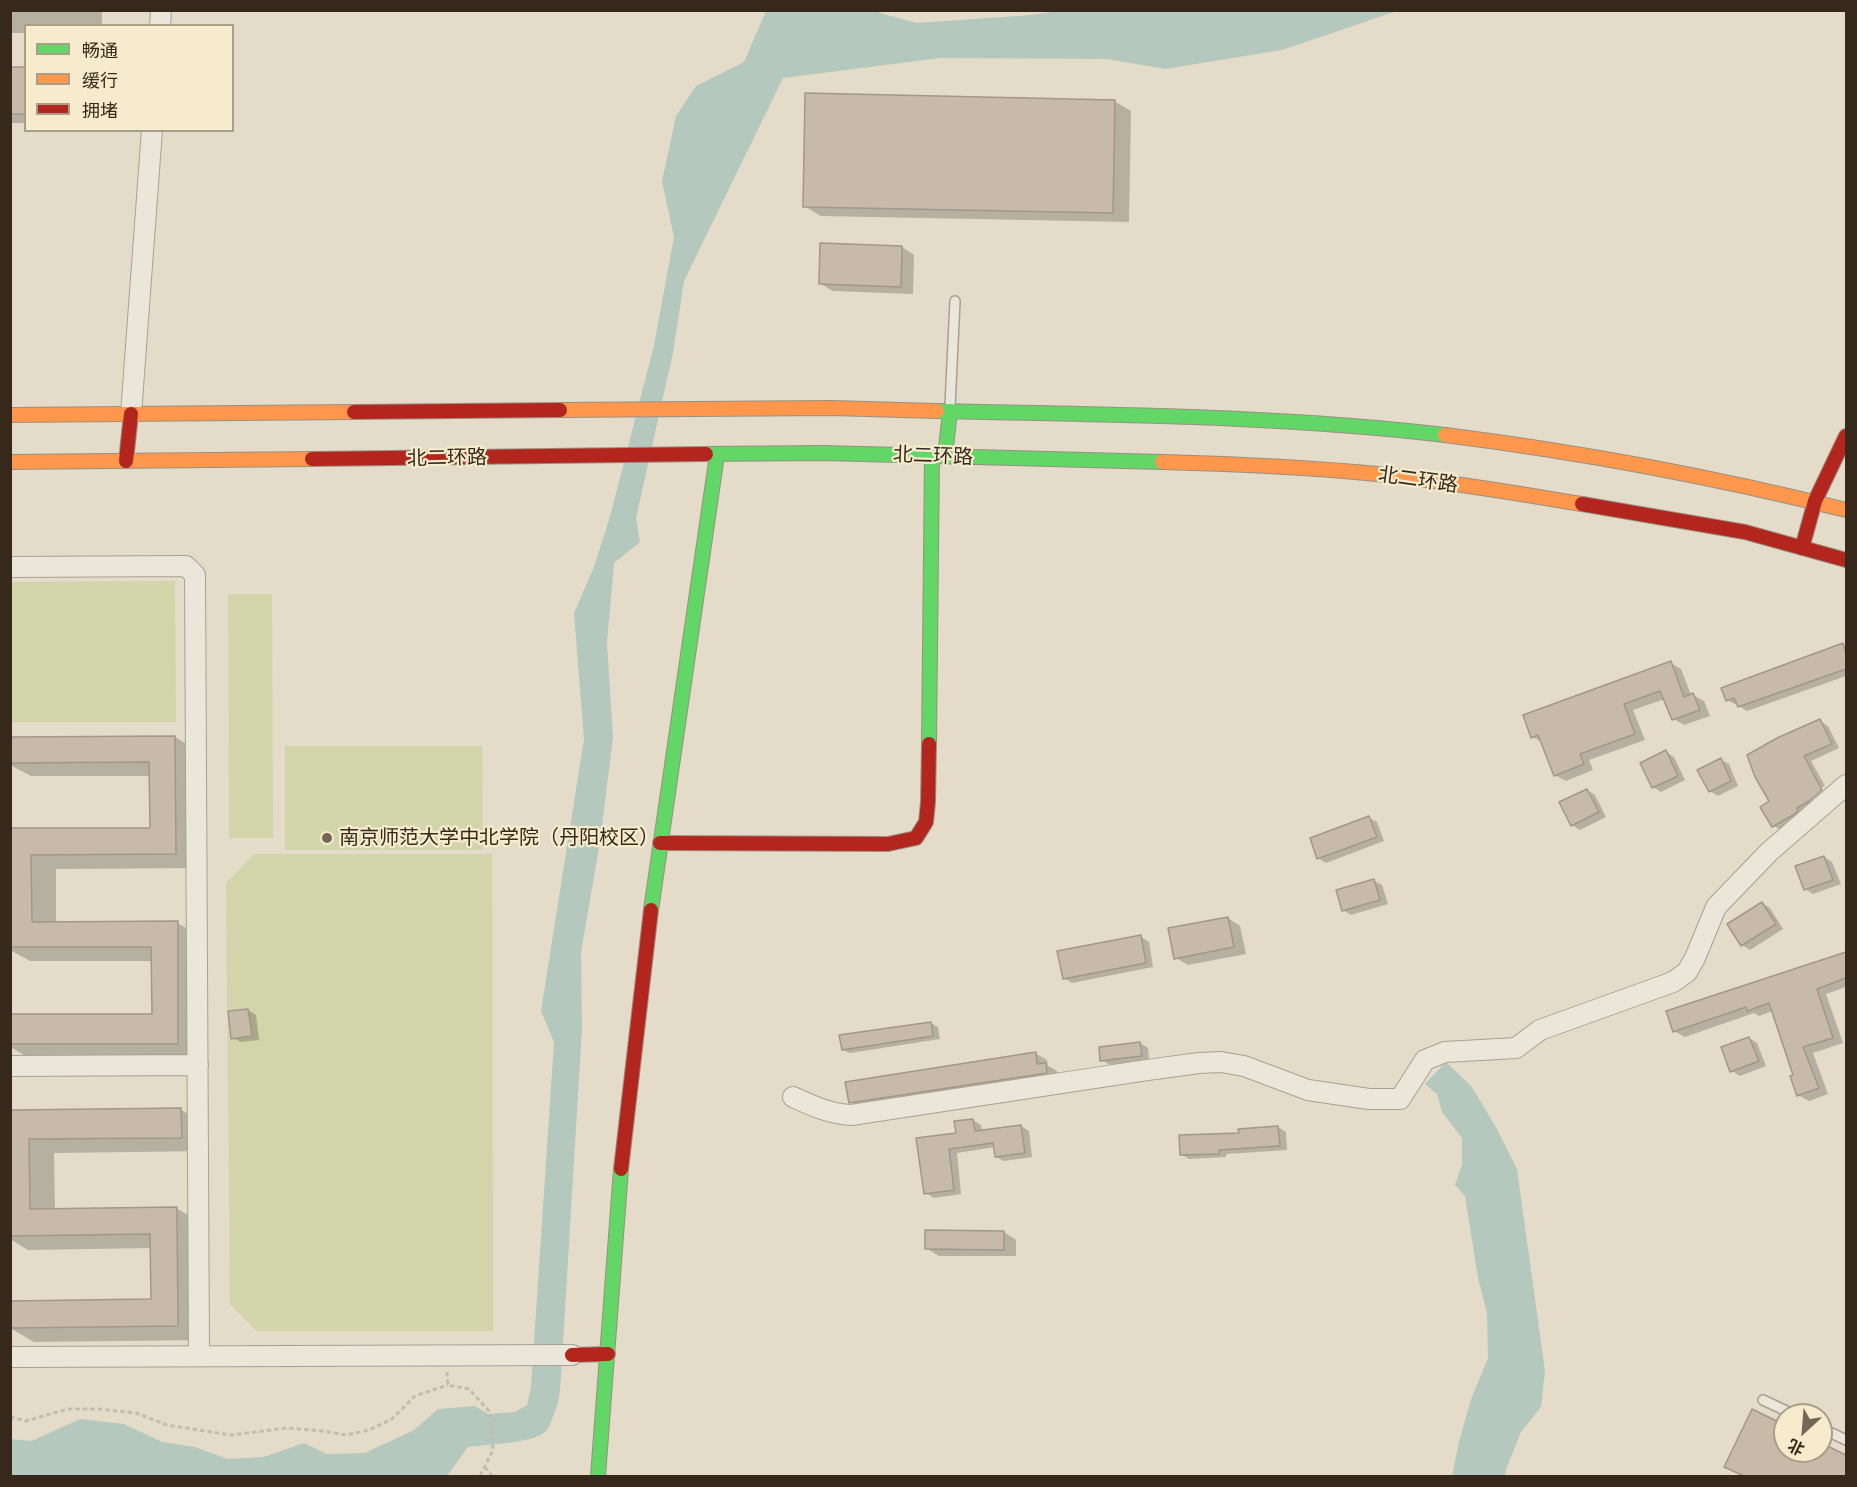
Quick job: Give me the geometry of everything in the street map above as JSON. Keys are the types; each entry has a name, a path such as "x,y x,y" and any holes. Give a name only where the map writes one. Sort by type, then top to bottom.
{"main road":[{"path":"10,415 831,408 1238,419 1385,428 1523,445 1760,488 1846,510"},
{"path":"660,843 888,844 916,838 926,822 928,802 939,457 950,411"},
{"path":"126,461 130,414"},
{"path":"1802,548 1815,501 1846,436"},
{"name":"北二环路","path":"10,462 824,453 1232,464 1377,474 1509,492 1745,532 1846,560"},
{"path":"598,1476 622,1165 645,953 717,455"},
{"path":"573,1355 608,1354"}],"street":[{"path":"130,414 152,132"},
{"path":"10,567 186,566 195,575 199,1355"},
{"path":"793,1096 823,1110 851,1115 1103,1076 1221,1062 1244,1066 1308,1090 1369,1099 1400,1099 1425,1060 1445,1052 1516,1048 1540,1030 1672,982 1687,972 1716,907 1769,852 1846,785"},
{"path":"10,1066 198,1065"},
{"path":"10,1357 573,1355"}],"lane":[{"path":"950,411 955,301"},
{"path":"1763,1400 1773,1405"}],"path":[{"path":"445,1355 448,1385"},
{"path":"10,1417 26,1421 68,1409 99,1409 136,1413 167,1425 231,1435 287,1428 346,1435 369,1430 392,1419 415,1396 448,1385 469,1389 489,1411 493,1450 480,1476"},
{"path":"485,1467 492,1476"}],"green space":[{"path":"175,581 176,722 11,722 11,582"},
{"path":"228,594 272,594 273,838 229,838"},
{"path":"285,746 482,746 483,850 285,850"},
{"path":"254,854 492,854 493,1331 257,1331 230,1304 226,883"}],"shaded area":[{"path":"1067,10 1397,11 1282,50 1165,69 1107,59 941,58 783,78 684,281 673,353 636,518 640,542 614,563 607,643 613,737 600,842 581,952 582,1028 561,1383 560,1394 547,1430 531,1439 468,1447 447,1476 11,1476 10,1439 32,1441 80,1419 124,1424 162,1442 195,1447 228,1459 264,1457 304,1443 327,1454 365,1453 414,1430 438,1409 475,1406 488,1414 515,1412 527,1405 531,1387 554,1042 541,1011 584,739 574,613 594,567 611,513 654,345 674,237 662,181 676,116 696,86 744,62 766,11 873,11 917,23 1031,15"},
{"path":"1446,1062 1472,1087 1517,1169 1545,1371 1541,1407 1521,1432 1505,1476 1452,1476 1471,1399 1488,1358 1487,1313 1478,1278 1465,1196 1455,1185 1462,1165 1462,1138 1442,1112 1437,1094 1425,1084"}],"building":[{"path":"10,67 24,67 24,114 10,114"},
{"path":"805,93 1115,100 1113,213 803,207"},
{"path":"820,243 902,246 901,287 819,284"},
{"path":"1843,643 1846,669 1738,707 1734,698 1726,701 1721,688"},
{"path":"1671,661 1684,697 1693,693 1700,710 1672,720 1660,691 1624,704 1635,734 1580,754 1584,764 1554,776 1538,735 1531,738 1523,715"},
{"path":"1820,719 1832,744 1804,756 1822,790 1797,808 1798,811 1793,815 1772,827 1760,807 1769,801 1755,777 1747,755 1777,738"},
{"path":"175,736 176,854 31,855 32,922 178,921 178,1044 10,1044 10,1014 152,1014 151,947 10,947 10,828 150,828 149,762 10,763 10,737"},
{"path":"1666,750 1678,776 1652,788 1640,763"},
{"path":"1721,758 1731,781 1709,792 1697,770"},
{"path":"1587,789 1599,812 1571,826 1559,802"},
{"path":"1369,816 1377,837 1317,859 1310,838"},
{"path":"1824,856 1833,880 1804,890 1795,866"},
{"path":"1374,879 1380,900 1342,911 1336,890"},
{"path":"1762,902 1776,924 1741,946 1727,924"},
{"path":"1228,917 1234,947 1174,959 1168,928"},
{"path":"1141,935 1146,963 1063,979 1057,951"},
{"path":"1846,952 1846,978 1817,989 1833,1038 1803,1047 1819,1088 1797,1096 1790,1076 1793,1075 1769,1003 1747,1011 1746,1007 1673,1032 1666,1011"},
{"path":"248,1009 252,1036 231,1039 228,1011"},
{"path":"931,1022 933,1036 842,1050 839,1035"},
{"path":"1749,1037 1759,1061 1730,1072 1721,1047"},
{"path":"1140,1042 1142,1056 1100,1061 1099,1047"},
{"path":"1036,1052 1037,1064 1046,1063 1047,1073 849,1103 845,1082"},
{"path":"181,1108 182,1138 29,1139 30,1209 177,1207 178,1326 10,1328 10,1301 151,1299 150,1234 10,1236 10,1110"},
{"path":"973,1119 975,1131 1021,1125 1025,1153 995,1157 993,1143 949,1149 954,1190 924,1194 916,1138 956,1133 954,1121"},
{"path":"1278,1126 1280,1146 1219,1150 1219,1154 1180,1155 1179,1135 1239,1133 1238,1129"},
{"path":"925,1230 1004,1231 1004,1250 925,1249"},
{"path":"1752,1409 1773,1419 1773,1463 1833,1463 1833,1449 1846,1455 1846,1476 1744,1476 1724,1467"}],"traffic: fast":[{"path":"937,411 1128,415 1319,423 1445,435"},
{"path":"945,457 950,411"},
{"path":"706,454 824,453 1162,462"},
{"path":"651,910 717,455"},
{"path":"929,744 932,456"},
{"path":"598,1476 621,1169"}],"traffic: slow":[{"path":"560,410 831,408 937,411"},
{"path":"10,415 354,412"},
{"path":"1445,435 1647,466 1846,510"},
{"path":"10,462 312,459"},
{"path":"1162,462 1324,469 1377,474 1582,504"}],"traffic: jam":[{"path":"354,412 560,410"},
{"path":"126,461 131,414"},
{"path":"1802,548 1815,501 1846,436"},
{"path":"312,459 706,454"},
{"path":"1582,504 1745,532 1846,560"},
{"path":"660,843 888,844 916,838 926,822 929,744"},
{"path":"621,1169 651,910"},
{"path":"572,1355 608,1354"}],"place":[{"name":"南京师范大学中北学院（丹阳校区）","path":"327,838"}]}
